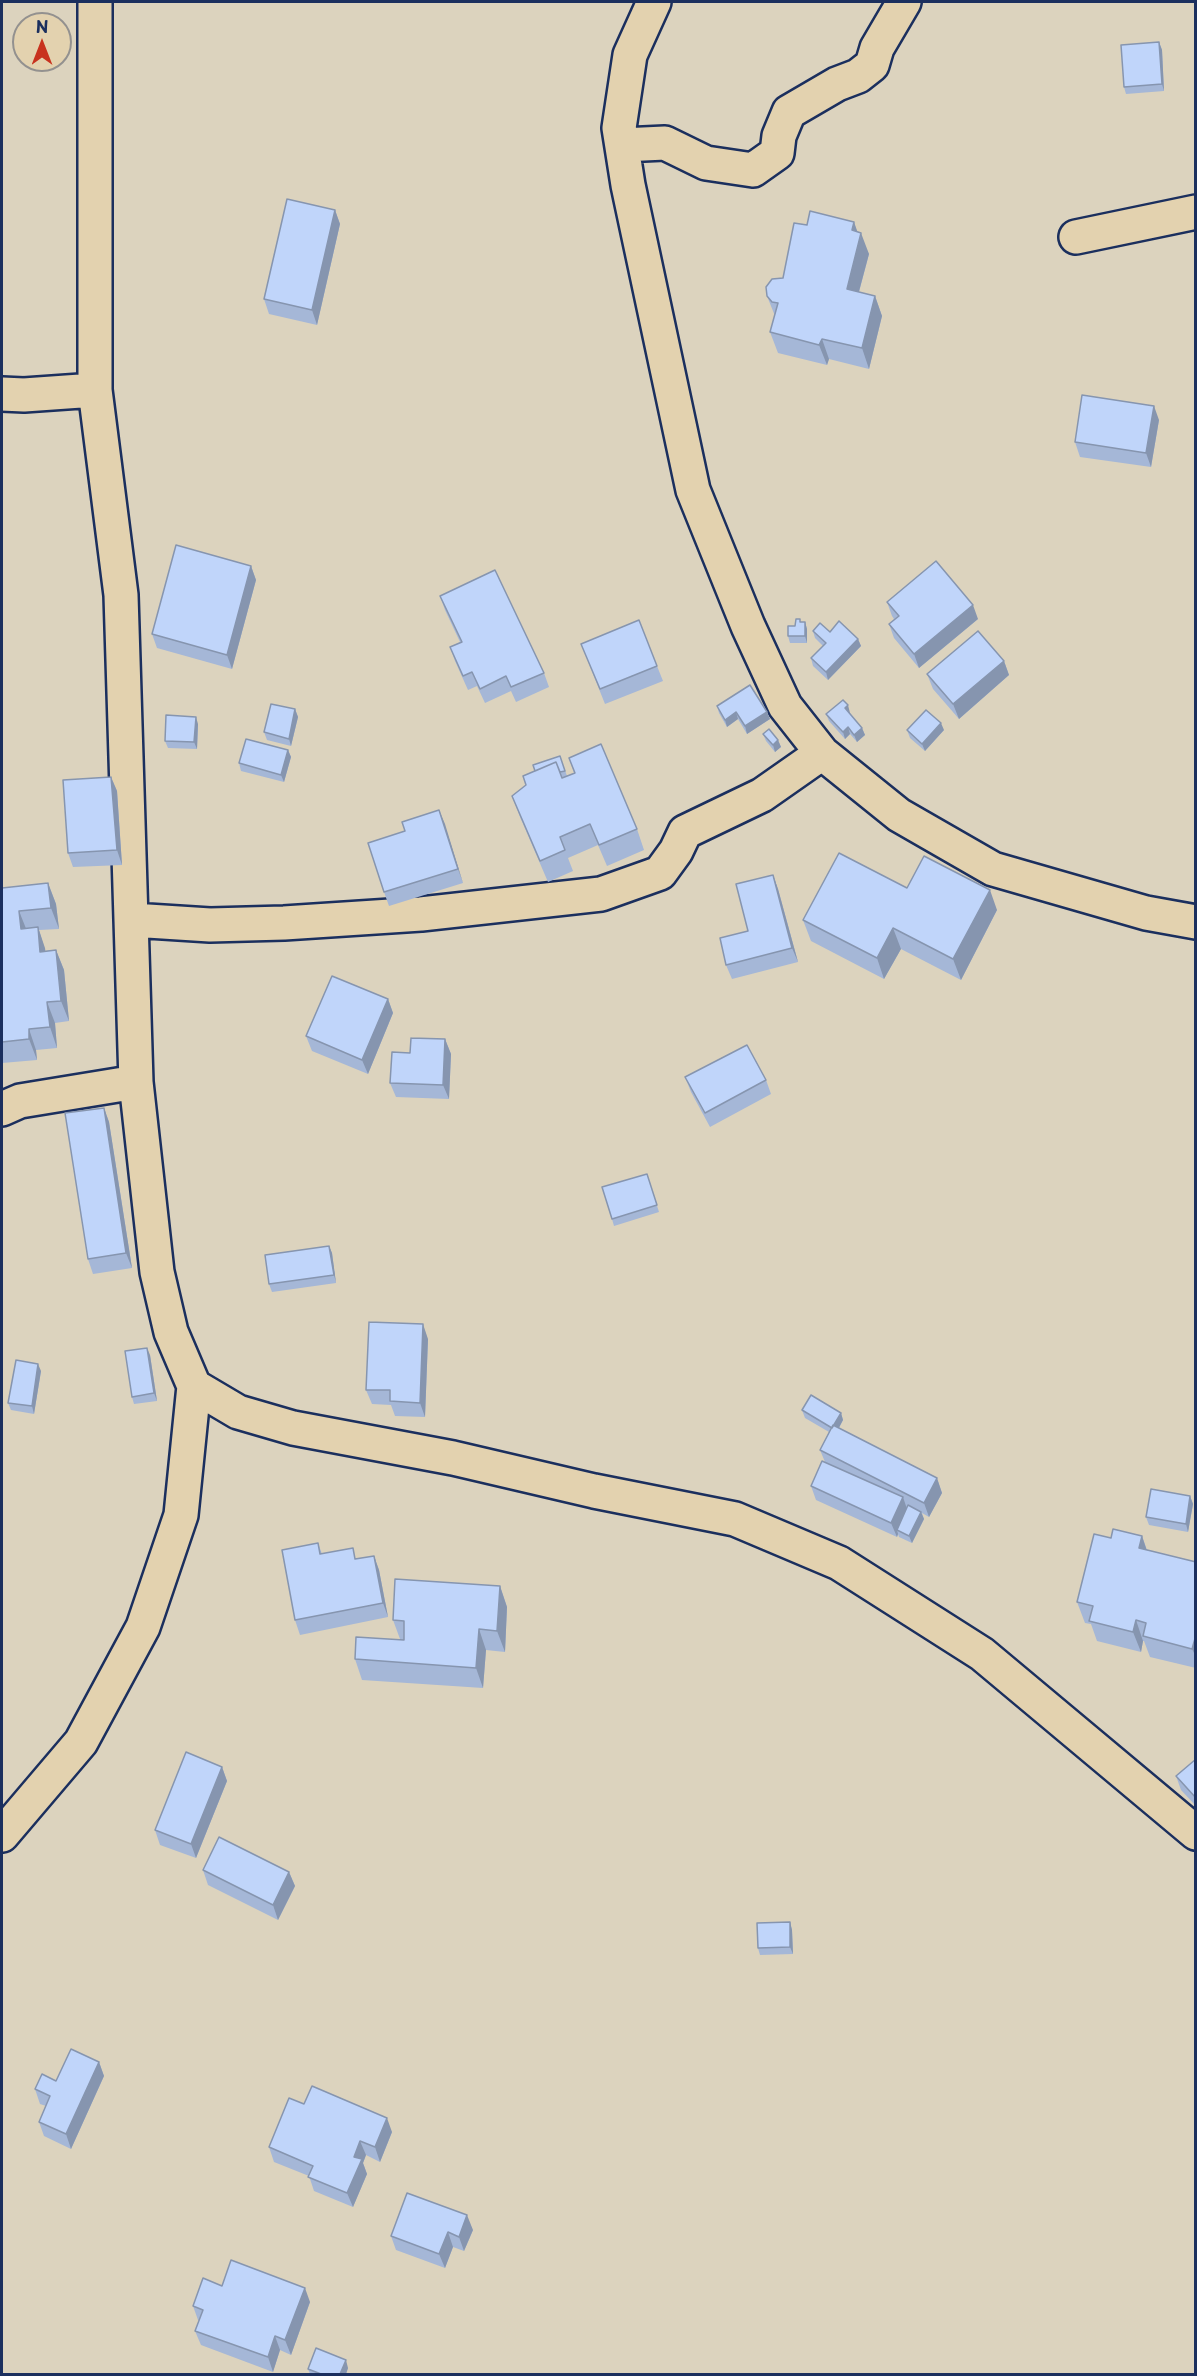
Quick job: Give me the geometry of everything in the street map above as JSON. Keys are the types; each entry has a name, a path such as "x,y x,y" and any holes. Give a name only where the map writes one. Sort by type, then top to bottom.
{"street":[{"path":"2,1835 81,1742 143,1627 181,1515 194,1386 171,1332 157,1272 136,1082 121,595 95,390 95,2"},
{"path":"654,2 630,55 619,128 628,185 693,490 748,626 785,706 822,753 899,815 993,869 1146,913 1196,922"},
{"path":"622,145 665,142 706,163 753,170 777,153 779,136 789,112 837,84 858,76 872,65 878,48 904,2"},
{"path":"1076,237 1196,212"},
{"path":"2,394 24,396 95,390"},
{"path":"132,920 210,925 284,923 421,914 601,894 660,873 676,851 685,832 762,795 822,753"},
{"path":"2,1109 20,1101 136,1082"},
{"path":"194,1386 238,1412 292,1428 453,1458 594,1491 735,1519 839,1563 982,1654 1196,1833"}],"building":[{"path":"1159,42 1162,84 1124,87 1121,45"},
{"path":"287,199 335,210 312,310 264,299"},
{"path":"810,211 854,222 852,230 861,233 847,289 875,296 862,348 822,339 819,345 770,332 778,303 772,302 767,296 766,287 772,279 783,278 794,223 807,225"},
{"path":"1082,395 1154,406 1146,453 1075,442"},
{"path":"176,545 251,566 227,655 152,634"},
{"path":"936,561 973,605 914,654 889,624 899,616 887,602"},
{"path":"495,570 544,673 511,687 506,676 480,689 472,672 463,676 450,647 462,642 440,596"},
{"path":"796,619 805,622 805,636 788,636 788,626 795,626"},
{"path":"639,620 657,666 600,689 581,644"},
{"path":"839,621 858,639 826,672 811,658 826,643 813,631 820,623 830,632"},
{"path":"978,631 1004,661 953,704 927,674"},
{"path":"750,685 767,712 745,726 736,712 725,720 717,706"},
{"path":"843,700 848,705 845,708 862,728 854,735 848,727 843,732 826,714"},
{"path":"271,704 295,709 289,739 264,732"},
{"path":"926,710 941,723 922,744 907,730"},
{"path":"166,715 196,717 194,742 165,741"},
{"path":"769,729 778,740 773,745 763,734"},
{"path":"246,739 288,750 281,775 239,763"},
{"path":"601,744 637,829 599,845 590,824 560,837 565,850 540,861 512,796 526,785 523,776 556,762 562,778 575,773 569,758"},
{"path":"560,756 565,771 560,772 556,762 535,771 533,765"},
{"path":"111,777 117,850 68,853 63,780"},
{"path":"439,810 458,869 384,892 368,843 405,831 402,822"},
{"path":"839,853 907,888 924,856 990,890 953,959 893,928 877,958 803,920"},
{"path":"773,875 792,948 726,965 720,938 748,931 736,884"},
{"path":"48,883 51,908 19,911 21,929 38,927 40,952 56,950 61,1001 47,1002 50,1027 29,1029 29,1039 2,1042 2,888"},
{"path":"332,976 388,999 362,1060 306,1036"},
{"path":"411,1038 445,1039 443,1085 390,1083 392,1052 410,1053"},
{"path":"747,1045 766,1080 705,1113 685,1077"},
{"path":"104,1108 126,1253 88,1259 65,1113"},
{"path":"647,1174 657,1205 612,1219 602,1187"},
{"path":"329,1246 334,1275 269,1284 265,1255"},
{"path":"369,1322 423,1324 420,1403 390,1401 390,1390 366,1390"},
{"path":"147,1348 154,1393 132,1397 125,1351"},
{"path":"16,1360 38,1364 32,1406 8,1403"},
{"path":"811,1395 841,1413 832,1428 802,1410"},
{"path":"833,1425 937,1478 924,1503 820,1450"},
{"path":"822,1461 903,1497 891,1523 811,1486"},
{"path":"1151,1489 1190,1496 1186,1524 1146,1517"},
{"path":"908,1505 921,1512 909,1536 897,1530"},
{"path":"1113,1529 1142,1536 1139,1548 1196,1562 1196,1635 1192,1649 1143,1636 1146,1623 1136,1620 1133,1632 1089,1621 1093,1606 1077,1602 1094,1534 1111,1538"},
{"path":"318,1543 320,1554 353,1548 355,1559 374,1556 383,1603 295,1620 282,1550"},
{"path":"395,1579 500,1586 497,1631 479,1629 476,1668 355,1659 356,1637 404,1640 404,1621 393,1620"},
{"path":"186,1752 222,1767 191,1844 155,1830"},
{"path":"1196,1759 1196,1798 1176,1776"},
{"path":"219,1837 289,1872 273,1905 203,1870"},
{"path":"790,1922 790,1947 758,1948 757,1923"},
{"path":"71,2049 99,2062 66,2134 39,2122 50,2096 35,2089 42,2074 56,2081"},
{"path":"312,2086 387,2118 375,2147 360,2141 354,2157 362,2159 347,2193 308,2177 313,2166 269,2147 289,2098 304,2104"},
{"path":"407,2193 467,2215 459,2237 448,2232 439,2254 391,2236"},
{"path":"231,2260 305,2288 285,2340 275,2336 268,2357 195,2331 203,2310 193,2306 203,2278 222,2286"},
{"path":"316,2348 346,2360 340,2374 321,2374 308,2369"}]}
